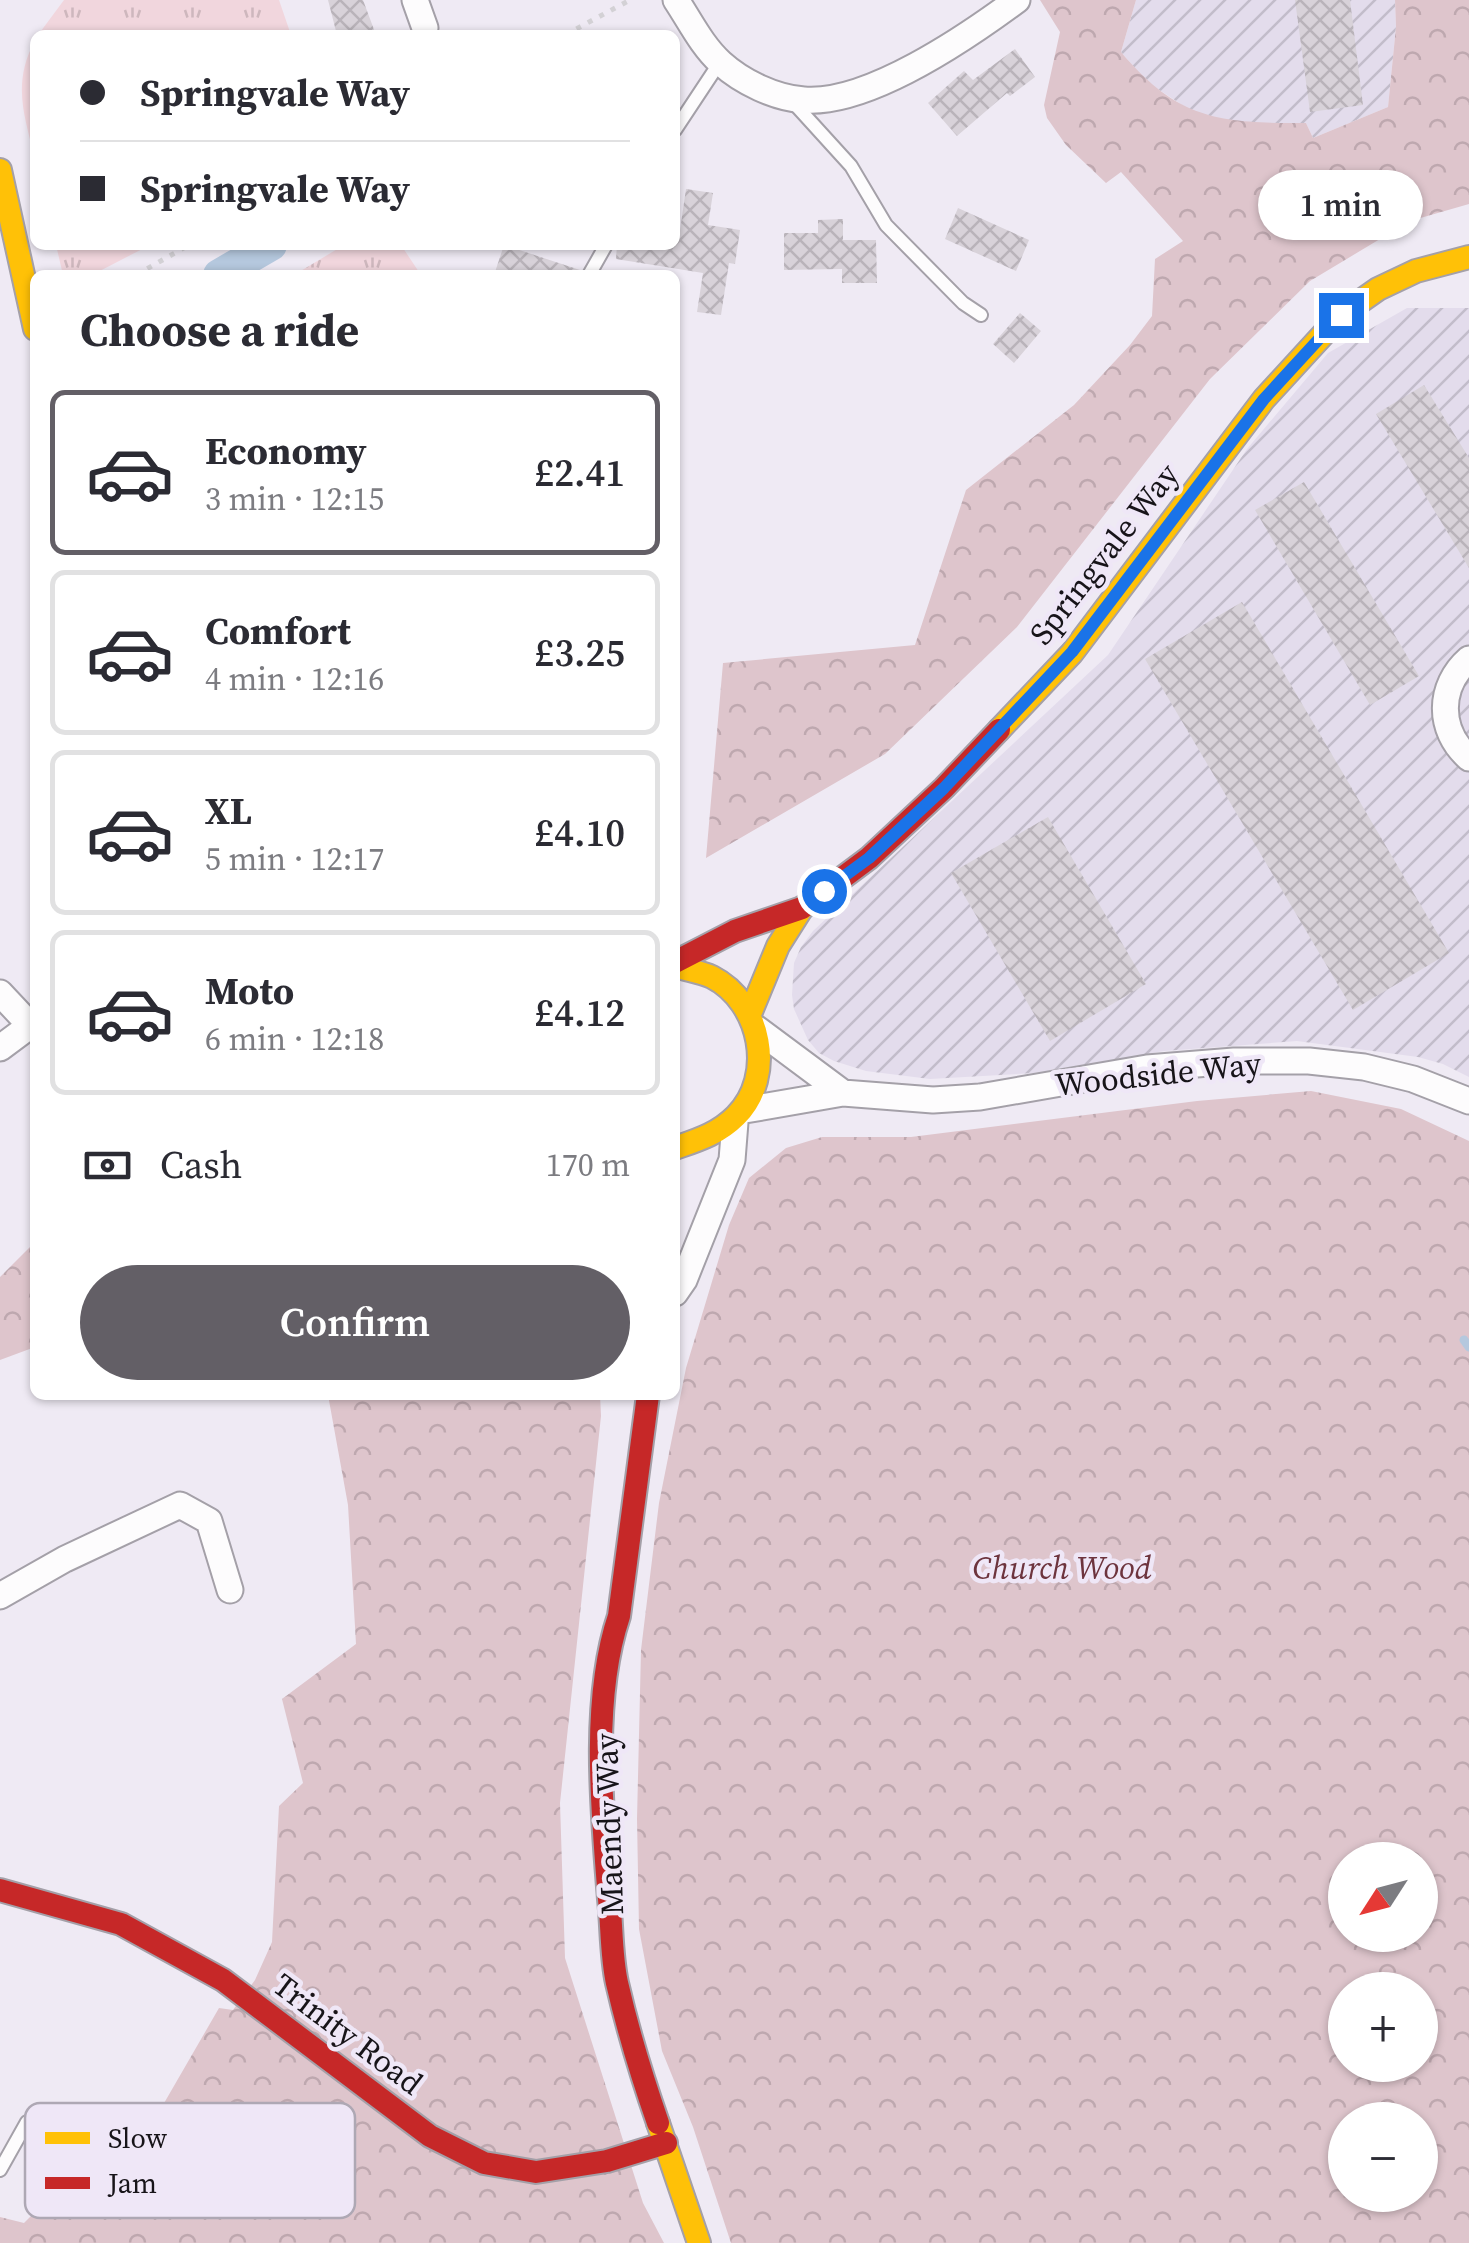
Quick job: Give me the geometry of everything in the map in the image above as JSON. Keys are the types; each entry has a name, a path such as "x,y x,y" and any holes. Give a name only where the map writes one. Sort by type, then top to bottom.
{"street":[{"path":"414,0 425,28"},
{"path":"676,0 720,62 765,90 790,98 824,100 871,86 974,31 1017,0"},
{"path":"0,170 30,306"},
{"name":"Springvale Way","path":"680,961 735,931 802,908 869,858 944,788 1048,680 1132,576 1264,399 1341,315 1378,289 1416,271 1467,258"},
{"path":"1469,658 1449,684 1444,704 1445,723 1453,740 1469,758"},
{"name":"Springvale Way","path":"754,1021 778,946 802,908"},
{"path":"680,965 716,978 736,994 754,1021 842,1093"},
{"path":"0,992 30,1021"},
{"path":"680,1286 732,1160 740,1116 757,1084 761,1057 754,1021"},
{"path":"0,1048 30,1026"},
{"name":"Woodside Way","path":"740,1116 842,1093 933,1100 980,1097 1148,1068 1234,1061 1309,1061 1364,1067 1413,1079 1469,1101"},
{"path":"680,1147 717,1136 740,1116"},
{"name":"Maendy Way","path":"647,1400 619,1616 608,1649 603,1821 616,1979 640,2071 699,2243"},
{"path":"0,1596 65,1559 180,1505 209,1521 230,1590"},
{"name":"Trinity Road","path":"0,1890 122,1924 189,1961 222,1980 430,2136 484,2163 536,2172 607,2161 666,2143"}],"lane":[{"path":"680,122 720,62"},
{"path":"790,98 851,166 886,225 963,304 981,315"},
{"path":"0,2170 25,2126"}],"path":[{"path":"574,30 630,0"},
{"path":"145,270 180,250"}],"shaded area":[{"path":"1136,0 1395,0 1388,107 1313,138 1306,123 1238,123 1193,112 1147,82 1121,52"},
{"path":"1407,308 1469,308 1469,1077 1418,1057 1297,1041 1164,1051 1034,1073 930,1079 866,1071 819,1053 808,1040 792,995 794,963 813,931 1108,655 1247,449 1328,353"}],"green space":[{"path":"64,0 279,0 289,30 42,30"},
{"path":"1040,0 1136,0 1121,52 1162,92 1183,105 1225,119 1306,123 1313,138 1388,107 1395,0 1469,0 1469,204 1410,221 1310,281 1210,379 1017,627 885,754 706,858 723,663 915,645 966,490 1074,405 1130,345 1152,316 1155,259 1183,241 1121,172 1106,183 1066,145 1047,118 1044,105 1060,32"},
{"path":"30,51 30,138 22,99"},
{"path":"57,250 140,250 102,270 62,270"},
{"path":"336,250 404,250 418,270 302,270"},
{"name":"Church Wood","path":"1311,1091 1401,1109 1469,1141 1469,2243 731,2243 693,2127 662,2051 639,1929 641,1650 659,1503 686,1368 729,1225 749,1178 786,1148 822,1137 911,1137 1197,1101"},
{"path":"30,1247 30,1349 0,1360 0,1277"},
{"path":"329,1400 600,1400 560,1803 565,1958 643,2203 664,2243 0,2243 0,2217 24,2223 29,2218 355,2218 355,2103 164,2103 219,2008 233,2010 255,1980 272,1942 279,1806 303,1783 282,1699 356,1644 348,1505"}],"building":[{"path":"328,0 363,0 374,30 336,30"},
{"path":"1295,0 1350,0 1363,105 1310,112"},
{"path":"1015,49 1035,77 1010,96 1007,93 957,136 928,103 964,71 973,80"},
{"path":"686,189 713,193 708,225 740,230 735,264 729,263 721,315 697,312 703,273 616,259 617,250 680,250"},
{"path":"958,208 1029,240 1016,271 945,239"},
{"path":"843,219 843,240 876,240 877,283 842,283 842,269 784,270 784,233 818,233 818,220"},
{"path":"502,250 519,250 580,270 496,270"},
{"path":"1020,313 1041,331 1014,363 993,344"},
{"path":"1424,385 1469,458 1469,568 1376,414"},
{"path":"1304,482 1419,676 1370,705 1255,510"},
{"path":"1242,602 1449,953 1353,1010 1145,659"},
{"path":"1048,817 1146,984 1050,1041 951,873"}],"waterway":[{"path":"228,270 262,250"},
{"path":"1464,1340 1469,1347"}],"traffic: slow":[{"path":"0,170 30,306"},
{"path":"999,730 1072,653 1264,399 1341,315 1378,289 1416,271 1469,257"},
{"path":"750,1014 778,946 802,908"},
{"path":"680,967 712,977 742,1004 752,1021 759,1061 756,1081 736,1116 715,1132 680,1146"},
{"path":"658,2123 699,2243"}],"traffic: jam":[{"path":"680,959 735,931 802,908 869,858 999,730"},
{"path":"647,1400 619,1616 605,1683 601,1756 615,1973 658,2123"},
{"path":"0,1890 121,1924 223,1980 430,2136 484,2163 536,2172 607,2161 666,2143"}],"route":[{"path":"824,891 869,858 1024,706 1132,576 1264,399 1341,315"}]}
